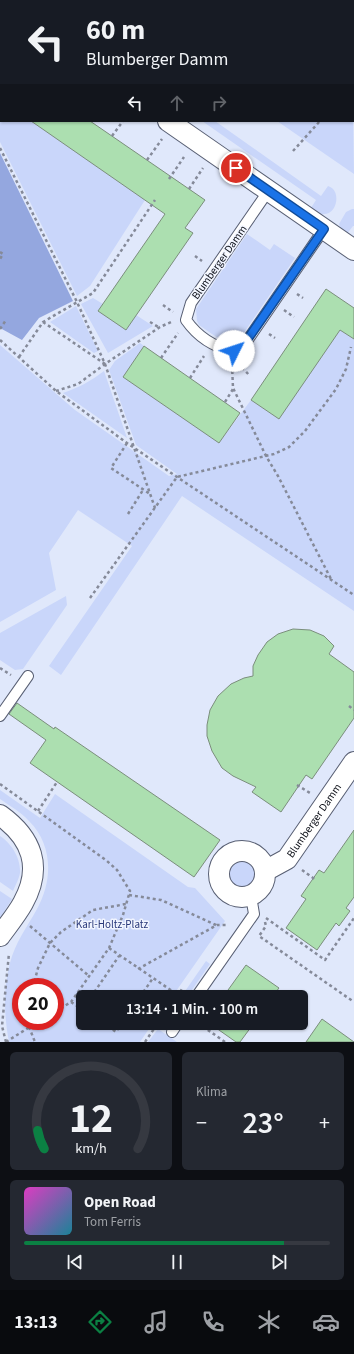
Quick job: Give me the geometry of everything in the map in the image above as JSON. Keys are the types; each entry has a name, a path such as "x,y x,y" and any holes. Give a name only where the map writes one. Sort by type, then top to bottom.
{"street":[{"path":"170,122 354,250"},
{"name":"Blumberger Damm","path":"265,870 287,859 354,762"},
{"path":"0,815 10,822 27,843 32,853 34,866 33,879 4,944"},
{"path":"238,851 252,853 263,864 265,870 263,885 258,891 250,896 238,897 231,895 225,891 218,878 218,870 225,858 231,853 238,851"}],"lane":[{"name":"Blumberger Damm","path":"187,322 186,320 191,303 268,190"},
{"path":"187,322 194,331 219,348 234,351 247,340 324,229"},
{"path":"0,716 28,676"},
{"path":"201,990 254,914 250,896"}],"path":[{"path":"112,136 122,122"},
{"path":"147,160 170,122"},
{"path":"293,151 319,122"},
{"path":"0,148 77,302 105,364 155,508"},
{"path":"189,189 214,153"},
{"path":"169,179 184,157"},
{"path":"19,357 43,322 93,293 155,200"},
{"path":"0,252 3,254 0,258"},
{"path":"280,308 294,317"},
{"path":"0,329 6,320"},
{"path":"43,322 105,364"},
{"path":"150,322 160,328"},
{"path":"56,391 78,384 105,364 171,322"},
{"path":"161,358 179,330 187,322"},
{"path":"0,340 56,391 177,477 354,595"},
{"path":"190,378 212,343"},
{"path":"90,598 177,477 274,454 289,447 305,431 336,390 346,369 351,346"},
{"path":"232,365 233,388 266,456 278,476 331,580"},
{"path":"225,402 233,388"},
{"path":"127,442 111,468 150,494"},
{"path":"128,514 143,490"},
{"path":"349,706 354,710"},
{"path":"38,811 57,782"},
{"path":"0,784 107,861 120,875 130,891 123,915 109,948 71,1002 64,1006"},
{"path":"299,867 316,880"},
{"path":"129,895 161,900 217,925"},
{"path":"35,978 38,968 50,943 61,932 93,910 126,904"},
{"path":"265,917 266,926 259,936 354,1002"},
{"path":"272,924 325,960 354,918"},
{"path":"26,923 89,976"},
{"path":"138,969 217,925 227,924"},
{"path":"4,944 2,1026 6,1042 24,1030"},
{"path":"109,948 169,990"},
{"path":"97,990 119,956"},
{"path":"144,990 152,978"},
{"path":"71,1002 76,1005"},
{"path":"0,1012 3,1016"},
{"path":"30,1030 35,1042"},
{"path":"145,1042 153,1030"},
{"path":"208,1030 225,1042"}],"green space":[{"path":"0,122 32,122 145,200 90,286 77,296 0,142"},
{"path":"203,122 216,122 321,196 328,186 335,191 336,203 333,209 328,213 316,214 309,211 316,200"},
{"path":"278,122 353,122 354,174"},
{"path":"354,209 354,226 346,235 342,231 339,224 346,212"},
{"path":"247,234 270,250 274,244 295,258 241,337 228,342 223,341 199,325 197,321 196,309"},
{"path":"93,298 103,304 98,311 136,315 153,326 108,353 81,304"},
{"path":"76,306 98,351 94,353 50,322"},
{"path":"340,330 354,339 354,611 182,496 61,675 49,666 132,546 78,510 49,553 56,590 0,622 0,345 75,410 169,476 177,474 136,445 109,370 115,361 140,343 144,346 123,377 219,443 251,400 279,419 331,332 336,336"},
{"path":"104,371 127,438 63,393 84,384"},
{"path":"66,596 67,605 23,669 15,670 0,660 0,633"},
{"name":"Karl-Holtz-Platz","path":"0,790 40,818 55,794 188,887 195,888 225,921 177,990 76,990 76,1030 148,1030 140,1042 9,1042 6,1022 5,993 10,963 15,949 42,898 48,875 48,863 43,841 37,830 15,809 0,799"},
{"path":"0,836 11,847 19,862 20,873 13,891 0,882"},
{"path":"242,862 251,866 255,875 251,884 242,888 233,884 229,875 233,866"},
{"path":"0,891 12,899 0,918"},
{"path":"206,961 210,964 192,990 186,990"},
{"path":"157,1030 159,1030 177,1042 148,1042"}],"shaded area":[{"path":"0,153 73,301 39,318 22,340 0,328"}],"building":[{"path":"32,122 91,122 205,200 185,228 193,233 126,330 98,311 165,214"},
{"path":"326,289 354,308 354,339 340,330 279,419 251,400"},
{"path":"144,346 240,413 219,443 123,377"},
{"path":"293,629 310,630 324,636 334,646 329,654 354,672 354,718 312,779 306,775 281,812 252,792 256,787 233,776 222,768 212,751 207,736 207,725 210,710 218,696 231,684 253,676 253,666 258,655 267,642 278,634"},
{"path":"17,703 54,729 55,727 220,840 194,877 30,763 46,740 9,714"},
{"path":"354,830 354,897 346,908 350,911 339,926 336,923 317,950 286,928 306,899 301,896 319,870 324,873"},
{"path":"246,965 279,988 277,990 228,990"},
{"path":"322,1019 354,1042 306,1042"},
{"path":"219,1030 249,1030 240,1042 236,1042"}],"route":[{"path":"234,351 247,340 324,229 236,168"}]}
